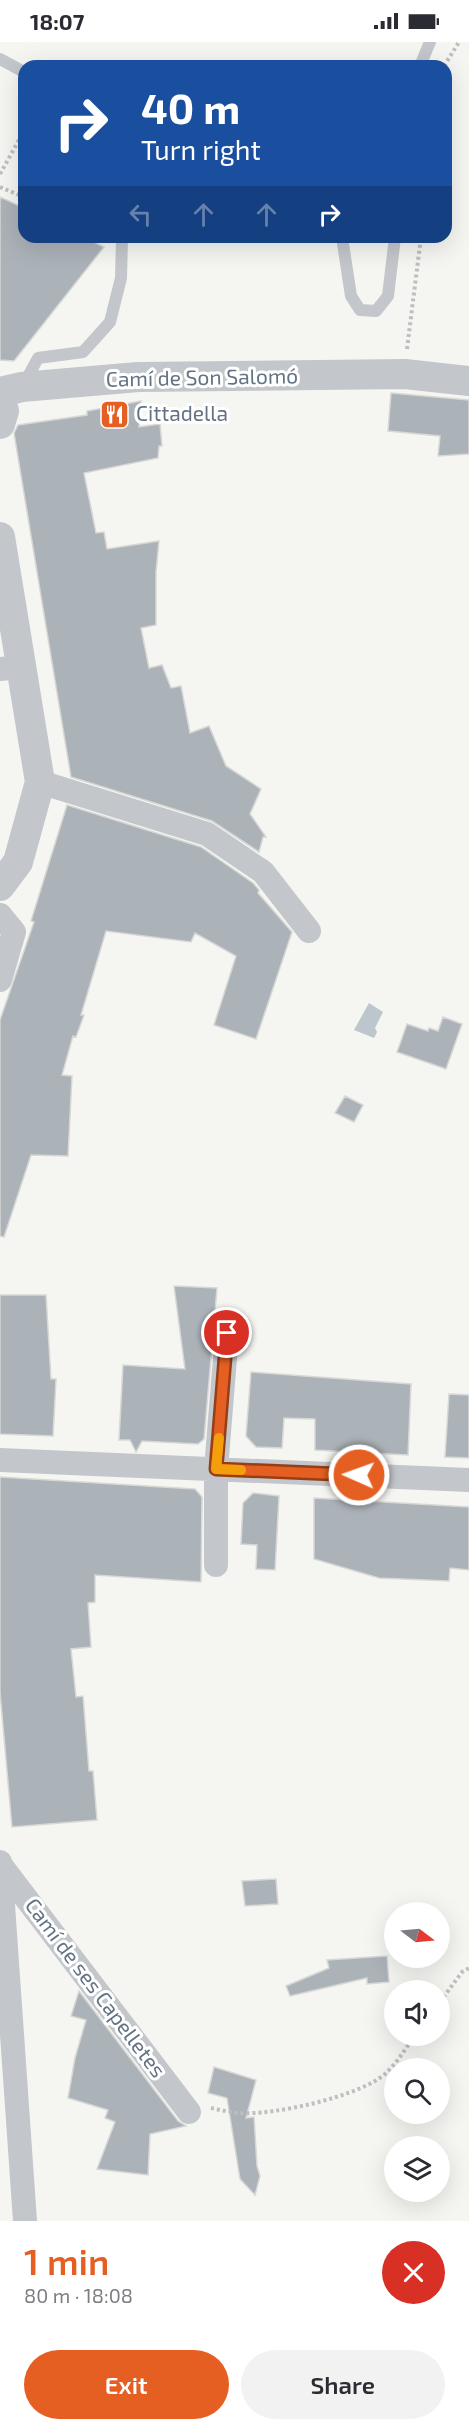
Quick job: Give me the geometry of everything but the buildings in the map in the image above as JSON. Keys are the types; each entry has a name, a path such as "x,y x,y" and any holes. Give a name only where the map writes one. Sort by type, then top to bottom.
{"street":[{"path":"414,375 469,362"},
{"name":"Camí de Son Salomó","path":"7,392 138,377 414,375"},
{"path":"414,375 469,381"},
{"path":"0,424 7,392"},
{"path":"0,537 10,668 40,782 18,862 0,886"},
{"path":"40,782 207,834 263,872 309,931"},
{"path":"0,915 15,932 0,980"},
{"path":"216,1565 216,1469 227,1333"},
{"path":"0,1460 469,1480"},
{"path":"0,1863 26,2221"},
{"name":"Camí de ses Capelletes","path":"0,1863 186,2107"}],"lane":[{"path":"422,60 430,42"},
{"path":"0,60 18,69"},
{"path":"7,392 38,358 83,352 110,322 121,278 122,243"},
{"path":"343,243 351,296 360,310 376,311 387,296 394,243"}],"path":[{"path":"448,60 459,42"},
{"path":"0,174 18,142"},
{"path":"0,187 18,194"},
{"path":"414,375 421,243"},
{"path":"450,1988 462,1972 469,1968"},
{"path":"186,2107 239,2113 260,2112 307,2104 358,2090 386,2073 407,2046"}],"shaded area":[{"path":"369,1003 383,1012 375,1028 377,1032 374,1038 354,1030"}],"slow traffic":[{"path":"219,1438 216,1469 241,1470"}],"place":[{"name":"Cittadella","path":"115,414"}],"route":[{"path":"227,1333 216,1469 359,1475"}]}
